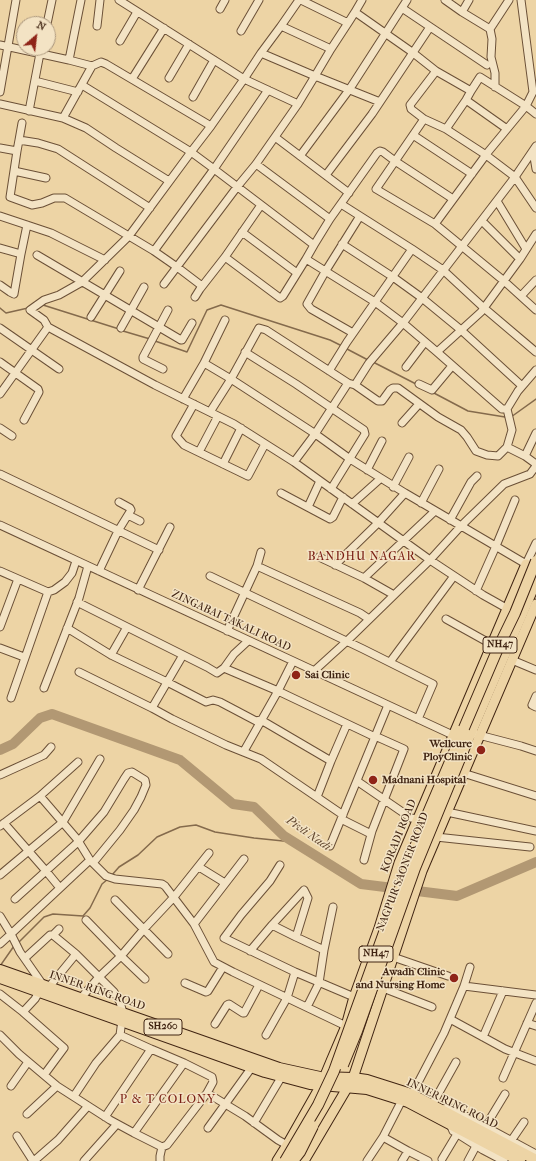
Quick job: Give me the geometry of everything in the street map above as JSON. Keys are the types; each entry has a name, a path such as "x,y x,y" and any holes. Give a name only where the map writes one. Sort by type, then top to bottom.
{"highway":[{"name":"NH47","path":"472,732 515,613 531,563"},
{"name":"NH47","path":"472,732 536,581"},
{"name":"KORADI ROAD","path":"463,741 472,732"},
{"name":"NAGPUR SAONER ROAD","path":"280,1161 323,1096 337,1065 430,807 463,741"},
{"name":"NAGPUR SAONER ROAD","path":"293,1161 300,1152 339,1075 357,1032 415,868 463,741"},
{"name":"INNER RING ROAD","path":"1,973 123,1017 252,1067 310,1084 322,1081"},
{"name":"INNER RING ROAD","path":"44,988 81,998 123,1017 279,1068 302,1073 322,1081"},
{"name":"INNER RING ROAD","path":"353,1078 367,1080 407,1099 450,1123 520,1158 536,1160"},
{"name":"SH260","path":"322,1081 353,1078"},
{"name":"SH260","path":"322,1081 348,1088"},
{"name":"INNER RING ROAD","path":"348,1088 367,1089 435,1107 520,1158"}],"main road":[{"path":"531,563 536,569"},
{"name":"KORADI ROAD","path":"280,1161 287,1145 322,1081 346,1026 354,997 379,928 400,863 419,819 463,741 492,644 531,563"},
{"path":"304,1161 353,1078 422,871 463,773 463,741 472,732 512,660 536,604"},
{"path":"379,928 401,934"},
{"path":"331,1061 357,1067"}],"street":[{"path":"0,92 4,45 16,0"},
{"path":"49,16 52,0"},
{"path":"69,60 81,0"},
{"path":"97,26 100,0"},
{"path":"119,0 244,79 298,104"},
{"path":"220,8 225,0"},
{"path":"241,31 259,0"},
{"path":"348,23 313,3 300,0 261,53 211,126 129,236 82,282 59,295 44,300 30,310 44,320 48,327 155,385 241,428 294,462 430,560 476,591 508,609"},
{"path":"164,284 256,164 298,104 362,0"},
{"path":"300,156 349,90 407,0"},
{"path":"444,0 490,29"},
{"path":"462,12 469,0"},
{"path":"495,87 495,73 491,57 492,39 490,29 509,0"},
{"path":"435,224 486,155 526,106 533,92 521,0"},
{"path":"402,8 487,65"},
{"path":"120,41 137,12"},
{"path":"355,12 412,52 436,71 470,92"},
{"path":"281,26 331,49"},
{"path":"326,175 372,114 430,27"},
{"path":"132,79 164,28"},
{"path":"169,78 189,44"},
{"path":"4,45 16,47"},
{"path":"261,53 380,102"},
{"path":"29,111 40,56"},
{"path":"56,56 92,66"},
{"path":"446,129 466,100 491,57"},
{"path":"193,97 214,60"},
{"path":"63,118 92,66 100,62 106,64 211,126"},
{"path":"436,71 410,105 411,109 424,119 446,129 516,177 536,208"},
{"path":"480,77 536,114"},
{"path":"35,81 78,92"},
{"path":"82,85 191,152 314,245"},
{"path":"154,251 214,169 268,90"},
{"path":"466,100 507,129"},
{"path":"0,104 63,118 86,128 170,181"},
{"path":"424,119 376,189 435,224 504,281 536,310"},
{"path":"22,123 10,197 32,205 54,198 65,198 154,251 202,286"},
{"path":"413,135 472,174"},
{"path":"275,136 349,193"},
{"path":"19,140 38,143 58,149 150,208"},
{"path":"0,148 17,151"},
{"path":"534,149 536,169"},
{"path":"294,462 332,409 403,323 516,177 534,149"},
{"path":"225,257 280,298 283,296 330,219 380,151 384,152 395,161 453,199"},
{"path":"256,164 330,219"},
{"path":"14,171 46,178"},
{"path":"497,201 526,249"},
{"path":"341,204 443,270 484,308 536,352"},
{"path":"195,297 261,205"},
{"path":"0,216 51,233 105,260"},
{"path":"353,333 311,308 307,304 360,216"},
{"path":"482,220 520,259"},
{"path":"0,285 14,294 27,225"},
{"path":"242,232 298,273"},
{"path":"437,352 484,308 520,259 536,234"},
{"path":"342,244 422,298 461,330 522,386"},
{"path":"0,248 21,254"},
{"path":"329,371 353,333 412,249"},
{"path":"37,255 104,296 182,340 192,323"},
{"path":"306,259 375,302 403,323 502,409 507,409"},
{"path":"91,318 120,271"},
{"path":"521,296 536,280"},
{"path":"121,328 144,287"},
{"path":"163,369 143,359 143,355 168,310"},
{"path":"183,399 204,363 225,320"},
{"path":"0,393 48,327"},
{"path":"0,328 59,369"},
{"path":"210,412 231,379 259,328 266,330 378,401 382,401 393,388 398,388 438,417 461,430 476,451 487,455 498,456 507,447 512,430 507,409 522,386 536,370"},
{"path":"406,367 425,342"},
{"path":"246,352 364,430 365,434 331,489"},
{"path":"0,362 38,389 39,392 24,420"},
{"path":"204,363 315,434 380,479 496,546 531,563 536,543"},
{"path":"419,384 432,390 452,366"},
{"path":"194,404 176,436 184,445 248,476 265,444"},
{"path":"402,423 420,404"},
{"path":"199,452 218,416"},
{"path":"0,428 12,436"},
{"path":"223,464 241,428"},
{"path":"525,456 536,433"},
{"path":"367,470 382,441"},
{"path":"314,671 430,560 461,526 504,484 530,474 536,465 525,456 507,447"},
{"path":"393,487 409,457"},
{"path":"421,503 439,470"},
{"path":"0,474 159,550"},
{"path":"450,520 471,482 477,476"},
{"path":"352,504 380,479"},
{"path":"308,508 320,481"},
{"path":"281,493 330,519 333,517 343,497"},
{"path":"335,565 405,494"},
{"path":"476,591 515,500"},
{"path":"99,572 118,531 131,510 119,502"},
{"path":"364,578 435,511"},
{"path":"128,515 140,521"},
{"name":"ZINGABAI TAKALI ROAD","path":"0,525 463,741"},
{"path":"138,590 170,527"},
{"path":"228,631 257,566 261,552"},
{"path":"319,557 364,578 394,595"},
{"path":"0,571 48,592 54,590 64,582 72,573 76,561"},
{"path":"44,688 78,602 88,566"},
{"path":"257,566 369,619"},
{"path":"210,576 347,641 433,684 418,719"},
{"path":"390,662 454,576"},
{"path":"0,628 18,579"},
{"path":"11,698 24,657 48,592"},
{"path":"78,602 217,673 224,668 234,654 248,640"},
{"path":"446,619 492,644"},
{"path":"111,656 127,627"},
{"path":"67,628 111,656 206,702 213,700 220,702 256,721 261,720 331,761"},
{"path":"0,648 24,657"},
{"path":"152,708 183,655"},
{"path":"512,660 536,670"},
{"path":"244,752 293,662"},
{"path":"224,668 404,749 371,834 364,860"},
{"path":"79,672 226,745 260,759 317,797 342,817 371,834"},
{"path":"536,696 532,705 536,707"},
{"path":"330,846 388,705"},
{"path":"317,797 347,724"},
{"path":"472,732 536,751"},
{"path":"0,775 44,755 51,747"},
{"path":"0,875 63,822 100,759"},
{"path":"60,888 29,851 2,824 40,796 78,762"},
{"path":"0,944 60,888 92,861 120,830 141,797 146,785 145,780 132,772 128,773 104,812 78,842 15,900"},
{"path":"463,773 536,796"},
{"path":"357,781 411,818 419,819"},
{"path":"40,796 77,839 92,861 106,876 115,879 162,884 165,886 194,924 214,962 346,1026"},
{"path":"447,812 536,831"},
{"path":"436,837 530,846"},
{"path":"81,998 174,897 209,854"},
{"path":"194,924 244,859"},
{"path":"280,865 270,881 241,915 224,938 319,983 354,997"},
{"path":"199,867 225,883"},
{"path":"250,951 304,890 308,898 296,937"},
{"path":"115,900 168,954"},
{"path":"307,1007 319,983 333,907"},
{"path":"0,916 22,955 44,988"},
{"path":"86,920 145,979"},
{"path":"272,925 324,950"},
{"path":"22,955 56,932 114,992 120,1002 123,1017 120,1035 96,1063 74,1096"},
{"path":"23,1012 76,954"},
{"path":"393,957 448,976"},
{"path":"185,983 208,992 223,967"},
{"path":"367,1161 407,1099 444,1033 464,986 470,967"},
{"path":"266,1035 287,998 295,972"},
{"path":"215,1024 229,1004 244,1013 259,985"},
{"path":"464,986 536,995"},
{"path":"383,988 432,1008"},
{"path":"483,1037 503,991"},
{"path":"0,994 64,1048 44,1075"},
{"path":"503,1078 536,1003"},
{"path":"450,1019 514,1053 536,1061"},
{"path":"527,1023 536,1026"},
{"path":"0,1035 7,1044 56,1086 117,1124 162,1147"},
{"path":"120,1035 212,1077 213,1082 207,1093 167,1145 162,1147"},
{"path":"105,1117 151,1049"},
{"path":"11,1086 28,1062"},
{"path":"456,1062 435,1107 451,1108 536,1154"},
{"path":"134,1133 184,1063"},
{"path":"208,1128 252,1067"},
{"path":"254,1123 282,1076"},
{"path":"26,1114 56,1086"},
{"path":"207,1093 287,1145"},
{"path":"485,1127 505,1094"},
{"path":"17,1136 33,1161 58,1140 88,1106"},
{"path":"511,1141 524,1122"},
{"path":"450,1123 452,1131 500,1160"},
{"path":"84,1161 117,1124"},
{"path":"442,1159 457,1134"},
{"path":"383,1137 428,1161"},
{"path":"468,1161 476,1146"},
{"path":"160,1161 162,1147"},
{"path":"402,1161 408,1151"}],"waterway":[{"path":"43,305 119,329"},
{"path":"155,341 187,352 207,310 221,305 330,340 342,346"},
{"path":"0,308 6,313 28,308"},
{"path":"123,331 150,339"},
{"path":"347,349 368,360"},
{"path":"373,362 416,384"},
{"path":"432,392 468,411 505,417"},
{"path":"511,417 536,399"},
{"name":"Pivli Nadi","path":"0,750 13,744 40,718 52,714 180,760 233,804 254,807 284,836 361,884 457,896 536,862"},
{"path":"112,875 119,867 138,855 157,837 180,827 196,825 215,832 293,842"},
{"path":"19,942 44,917 53,914 83,916 90,908 102,884 108,879"},
{"path":"0,966 14,946"}],"place":[{"name":"Sai Clinic","path":"296,675"},
{"name":"Wellcure PloyClinic","path":"481,750"},
{"name":"Madnani Hospital","path":"373,780"},
{"name":"Awadh Clinic and Nursing Home","path":"454,978"}],"district":[{"name":"BANDHU NAGAR","path":"362,557"},
{"name":"P & T COLONY","path":"168,1100"}]}
